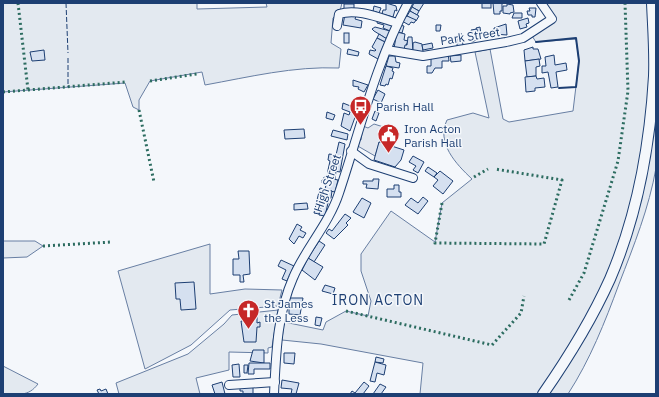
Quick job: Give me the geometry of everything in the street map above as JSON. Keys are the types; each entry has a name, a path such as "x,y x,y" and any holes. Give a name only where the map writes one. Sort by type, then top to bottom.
{"main road":[{"path":"543,394 583,330 610,278 634,203 646,148 651,108 654,74 652,3"}],"street":[{"name":"High Street","path":"274,394 278,338 285,298 293,277 326,223 338,195 351,151 387,50 397,23 408,3"},
{"name":"Park Street","path":"387,50 423,56 523,38 552,19 541,3"},
{"path":"337,26 339,14 346,12 369,15 397,23"},
{"path":"351,151 369,164 413,178"},
{"path":"229,385 274,382"}],"shaded area":[{"path":"3,3 197,3 197,9 267,7 266,3 342,3 340,11 333,18 331,43 341,49 339,68 288,70 205,85 202,72 150,81 139,100 139,110 133,107 125,83 3,92"},
{"path":"544,3 656,3 656,168 653,183 630,255 608,312 590,354 568,394 420,394 423,363 321,344 282,340 284,322 323,330 326,322 346,311 368,316 371,301 361,271 361,254 391,211 435,242 442,203 472,179 454,160 446,145 444,129 447,120 473,113 489,118 475,52 490,49 503,119 509,122 573,111 579,61 576,39 536,42 532,36 555,21"},
{"path":"374,124 390,129 386,142 380,140 375,156 356,145 357,142 361,140 363,126 368,128"},
{"path":"3,241 35,241 43,246 27,257 3,258"},
{"path":"210,244 210,294 245,289 282,290 278,306 230,310 191,345 145,369 118,271"},
{"path":"278,310 272,347 268,348 268,353 229,352 229,370 196,378 200,394 119,394 116,383 188,354 224,324 232,315"},
{"path":"3,366 38,384 27,393 3,394"}],"building":[{"path":"386,3 396,6 397,11 395,10 393,17 382,14 383,10 386,10"},
{"path":"414,3 424,3 419,11 412,7"},
{"path":"482,3 491,3 491,8 482,8"},
{"path":"493,3 502,3 502,11 500,11 500,14 494,14"},
{"path":"344,4 354,4 354,9 344,9"},
{"path":"507,4 513,5 514,12 510,14 503,13 503,6 507,6"},
{"path":"374,6 381,8 379,13 373,11"},
{"path":"412,7 419,11 417,15 410,11"},
{"path":"529,8 536,8 535,17 528,15 527,11 530,11"},
{"path":"410,11 419,16 416,21 407,16"},
{"path":"514,13 522,13 522,18 512,18"},
{"path":"345,14 356,16 355,19 362,21 361,28 343,25"},
{"path":"407,16 416,20 414,23 411,22 409,25 402,21"},
{"path":"528,18 529,23 526,24 527,27 520,29 518,21"},
{"path":"378,19 393,24 390,31 383,28 384,25 377,23"},
{"path":"506,24 507,35 494,34 494,28"},
{"path":"399,25 404,26 402,33 397,32"},
{"path":"436,25 441,25 440,31 436,31"},
{"path":"375,27 390,31 387,39 372,29"},
{"path":"480,27 481,35 478,36 476,28"},
{"path":"477,29 478,39 472,42 469,40 468,34 472,33 471,30"},
{"path":"397,32 405,34 404,40 408,41 404,50 394,48"},
{"path":"344,33 349,33 349,43 344,43"},
{"path":"379,34 387,39 385,42 377,38"},
{"path":"459,34 462,34 463,46 457,47 457,38"},
{"path":"408,37 412,37 413,52 404,50 405,45 407,45"},
{"path":"377,38 385,42 378,59 369,54 370,50 376,50 372,47"},
{"path":"415,42 422,44 423,52 413,52 413,43"},
{"path":"432,43 433,48 423,50 422,45"},
{"path":"533,47 533,49 538,49 541,59 525,61 524,50"},
{"path":"348,49 359,52 358,56 347,54"},
{"path":"44,50 45,60 32,61 30,52"},
{"path":"448,53 449,61 442,61 442,68 435,68 432,73 427,73 427,66 431,66 431,55"},
{"path":"461,55 461,61 451,62 450,56"},
{"path":"554,55 555,65 566,63 567,70 556,72 558,87 551,88 548,72 542,73 542,66 546,66 545,57"},
{"path":"389,56 395,56 396,62 400,63 399,68 386,66"},
{"path":"539,59 540,66 536,67 536,76 527,77 525,61"},
{"path":"386,66 393,68 392,71 394,72 392,79 390,78 388,85 386,84 385,86 380,85"},
{"path":"536,76 537,79 544,78 545,87 535,88 535,91 526,92 525,77"},
{"path":"353,80 368,85 364,92 358,89 359,87 353,86"},
{"path":"378,90 385,94 381,103 373,99"},
{"path":"343,103 358,109 350,131 341,126 344,113 349,115 350,112 342,109"},
{"path":"375,111 379,113 376,121 372,119"},
{"path":"327,112 335,115 333,120 326,118"},
{"path":"304,129 305,138 285,139 284,130"},
{"path":"333,130 348,134 347,140 331,136"},
{"path":"339,142 345,144 340,172 328,170 330,161 328,160 329,154 336,155"},
{"name":"Iron Acton Parish Hall","path":"379,142 404,150 401,160 395,167 374,160"},
{"path":"413,156 424,162 418,173 413,170 416,166 409,162"},
{"path":"428,167 437,173 434,177 425,171"},
{"path":"328,170 336,171 335,179 329,178 329,181 324,180 324,177 327,177"},
{"path":"440,171 453,181 443,194 433,186 438,180 434,177"},
{"path":"329,178 338,180 335,192 325,190 326,184 322,183 322,180 329,181"},
{"path":"373,179 379,179 378,189 366,188 367,184 363,184 363,181 373,181"},
{"path":"394,185 399,185 401,197 387,197 387,189 394,189"},
{"path":"320,188 332,191 331,198 328,203 317,200"},
{"path":"423,197 428,201 418,214 405,205 411,198 418,203"},
{"path":"362,198 371,203 364,218 353,212"},
{"path":"317,200 322,202 319,214 314,213"},
{"path":"322,202 328,203 325,216 319,215"},
{"path":"307,203 308,209 294,210 294,204"},
{"path":"345,214 351,218 346,223 348,225 334,239 326,233 329,229 332,231"},
{"path":"297,224 302,227 300,230 306,233 303,238 299,236 294,244 289,239"},
{"path":"319,241 325,245 314,262 308,258"},
{"path":"238,251 249,251 250,274 243,275 244,282 240,282 240,275 233,275 233,259 239,259"},
{"path":"308,258 323,267 315,280 302,270"},
{"path":"281,260 294,266 287,281 282,279 286,270 278,266"},
{"path":"194,282 196,309 181,310 180,299 176,299 175,283"},
{"path":"325,285 335,288 333,294 322,291"},
{"path":"287,298 303,298 300,315 289,314 289,308 287,308"},
{"name":"St James the Less","path":"247,313 257,313 257,323 260,322 260,327 257,327 256,342 244,342 241,321 247,321"},
{"path":"316,317 322,318 320,326 315,325"},
{"path":"253,350 264,350 264,363 250,361"},
{"path":"284,353 295,353 294,364 284,363"},
{"path":"376,357 384,359 383,363 375,362"},
{"path":"375,362 386,365 384,375 377,373 375,382 370,381"},
{"path":"249,363 270,363 270,369 254,369 254,374 248,374"},
{"path":"239,364 240,377 233,377 232,365"},
{"path":"244,365 248,365 247,373 244,373"},
{"path":"282,380 299,383 296,394 291,394 292,389 281,388"},
{"path":"222,382 225,394 215,394 212,385"},
{"path":"364,382 369,386 363,394 350,394 352,391 355,393"},
{"path":"380,384 386,387 381,394 373,394"},
{"path":"240,387 253,387 253,394 243,394 243,391 240,391"},
{"path":"100,389 101,391 106,389 108,394 99,394 97,390"}],"hedge":[{"path":"18,3 28,90"},
{"path":"569,300 584,273 618,161 628,91 625,3"},
{"path":"150,81 197,74"},
{"path":"3,92 126,82"},
{"path":"139,110 154,182"},
{"path":"474,177 488,169"},
{"path":"442,203 435,243 544,244 562,180 495,169"},
{"path":"43,246 112,242"},
{"path":"346,311 492,345 521,313 524,296"}],"fence":[{"path":"66,3 68,53"},
{"path":"68,58 68,87"}],"wall":[{"path":"536,42 576,38 579,61 576,87 559,88"}],"place":[{"name":"Parish Hall","path":"361,126"},
{"name":"Iron Acton Parish Hall","path":"389,154"},
{"name":"St James the Less","path":"249,330"}],"district":[{"name":"IRON ACTON","path":"378,300"}]}
